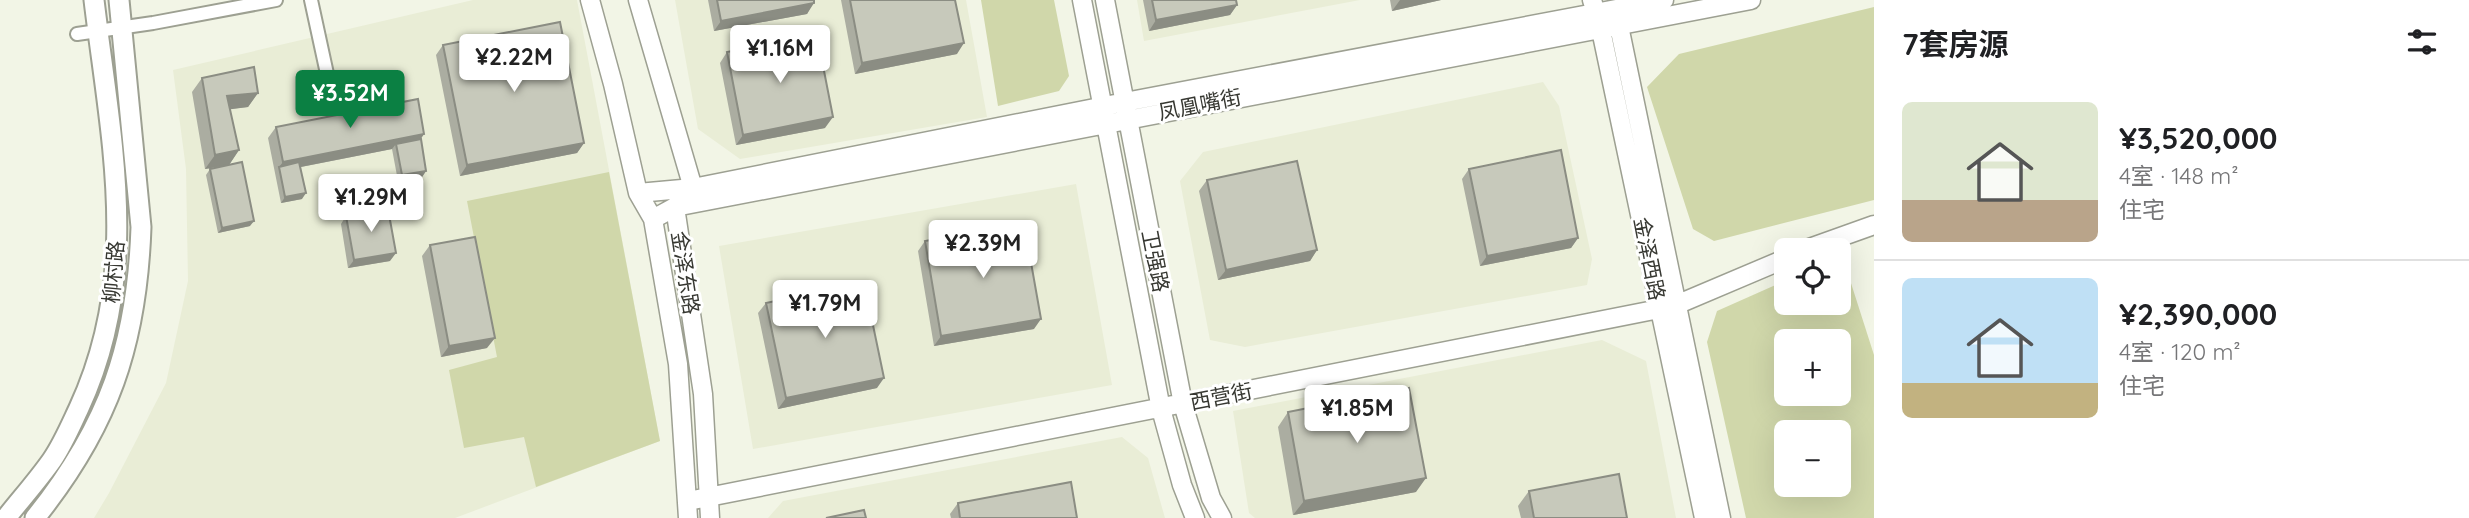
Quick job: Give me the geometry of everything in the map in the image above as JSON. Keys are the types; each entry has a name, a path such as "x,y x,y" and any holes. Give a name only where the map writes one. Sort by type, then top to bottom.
{"main road":[{"name":"柳村路","path":"6,518 53,458 72,424 106,337 112,304 118,221 94,0"},
{"name":"柳村路","path":"36,518 57,491 92,433 116,379 131,331 140,263 141,228 119,0"}],"street":[{"path":"77,34 276,0"},
{"path":"311,0 334,106"},
{"name":"金泽东路","path":"590,0 638,193 653,219 678,364 688,509"},
{"path":"638,0 693,188"},
{"name":"卫强路","path":"1082,0 1161,409 1182,485 1195,518"},
{"name":"卫强路","path":"1105,0 1183,404 1203,476 1222,518"},
{"name":"凤凰嘴街","path":"653,219 675,207 1126,110 1664,0"},
{"name":"凤凰嘴街","path":"1608,13 1751,0"},
{"name":"金泽西路","path":"1608,13 1667,307 1704,518"},
{"name":"凤凰嘴街","path":"638,193 693,188 1104,115"},
{"name":"金泽东路","path":"693,188 675,207 698,354 710,518"},
{"path":"1838,238 1874,225"},
{"name":"西营街","path":"688,509 710,498 1667,307 1774,263"},
{"name":"金泽西路","path":"1667,307 1721,518"}],"shaded area":[{"path":"473,0 577,0 660,441 455,518 94,518 166,383 188,281 186,169 173,70"},
{"path":"675,0 966,0 987,117 740,159 698,129"},
{"path":"1137,0 1360,0 1144,41"},
{"path":"1543,82 1559,106 1592,259 1587,285 1245,347 1210,340 1180,181 1203,152"},
{"path":"1076,184 1112,385 753,449 719,246"},
{"path":"1602,340 1646,361 1676,518 1255,518 1249,513 1233,411"},
{"path":"1122,437 1148,458 1165,518 768,518 783,501"}],"green space":[{"path":"981,0 1054,0 1069,76 1059,91 998,106"},
{"path":"1874,7 1874,200 1714,241 1693,229 1647,87 1679,54"},
{"path":"609,172 660,441 536,487 524,437 464,448 449,370 497,357 467,201"},
{"path":"1851,283 1874,355 1874,518 1746,518 1707,342 1717,311 1774,286 1774,315 1851,315"}],"building":[{"path":"717,0 814,0 814,3 721,21"},
{"path":"850,0 955,0 964,43 862,63"},
{"path":"1152,0 1236,0 1237,5 1156,20"},
{"path":"560,22 584,143 467,165 443,45"},
{"path":"817,35 833,117 743,135 727,52"},
{"path":"254,67 258,93 227,96 239,150 215,155 202,78"},
{"path":"418,99 424,134 283,162 276,127"},
{"path":"421,139 426,171 402,175 396,144"},
{"path":"1561,150 1578,238 1487,256 1469,169"},
{"path":"1297,161 1317,250 1226,270 1207,180"},
{"path":"242,162 254,221 222,228 210,169"},
{"path":"299,162 306,193 285,197 279,167"},
{"path":"388,209 396,253 354,260 346,216"},
{"path":"1024,223 1041,319 941,336 925,241"},
{"path":"475,237 495,338 449,346 430,245"},
{"path":"864,282 884,378 786,398 766,303"},
{"path":"1409,388 1426,478 1304,501 1288,412"},
{"path":"1619,474 1627,518 1534,518 1529,491"},
{"path":"1071,482 1077,518 960,518 958,503"},
{"path":"864,510 866,518 826,518"}]}
